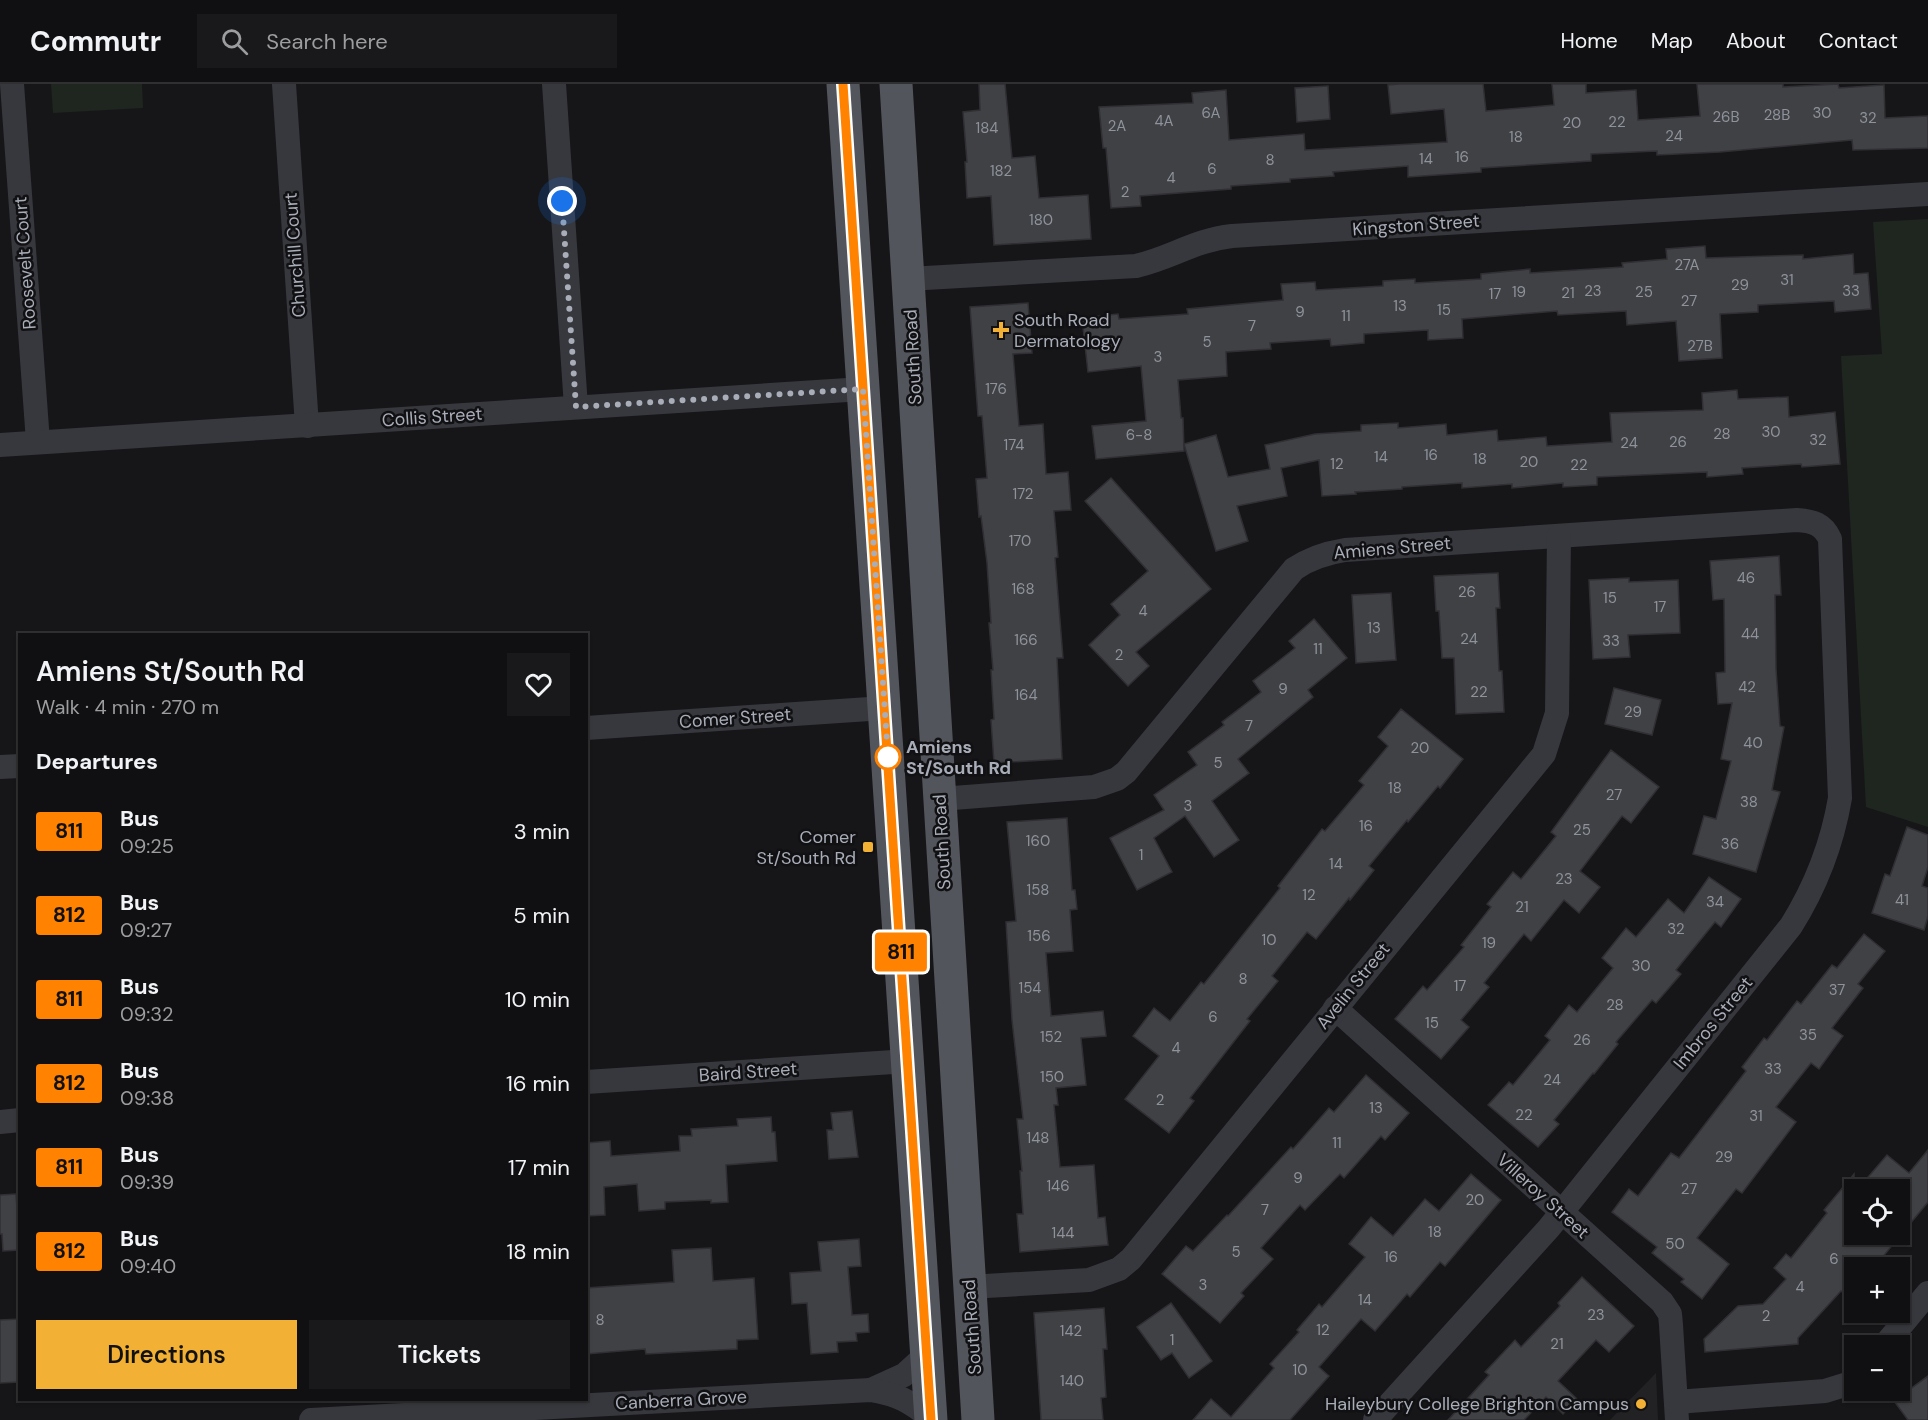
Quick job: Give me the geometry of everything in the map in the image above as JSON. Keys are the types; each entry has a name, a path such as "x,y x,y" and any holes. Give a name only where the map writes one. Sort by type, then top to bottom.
{"main road":[{"path":"843,84 931,1419"},
{"name":"South Road","path":"896,84 978,1420"},
{"path":"856,282 908,279"}],"street":[{"name":"Roosevelt Court","path":"12,84 38,442"},
{"name":"Churchill Court","path":"284,84 307,426"},
{"path":"554,84 576,407"},
{"name":"Kingston Street","path":"908,279 1136,266 1161,260 1199,242 1221,237 1928,194"},
{"name":"Collis Street","path":"0,445 863,389"},
{"name":"Amiens Street","path":"940,799 1094,787 1117,779 1126,772 1294,569 1306,560 1320,555 1345,550 1797,519 1820,525 1830,539"},
{"name":"Avelin Street","path":"969,1287 1089,1280 1119,1269 1147,1241 1544,754 1557,713 1559,536"},
{"name":"Imbros Street","path":"1375,1420 1562,1213 1791,926 1809,897 1823,866 1836,822 1841,781 1830,539"},
{"name":"Comer Street","path":"588,728 884,708"},
{"path":"0,767 18,766"},
{"name":"Villeroy Street","path":"1335,1008 1662,1302 1666,1307 1671,1324 1676,1411"},
{"name":"Baird Street","path":"588,1082 909,1061"},
{"path":"0,1122 18,1120"},
{"path":"1893,1335 1928,1293"},
{"name":"Canberra Grove","path":"871,1390 904,1375 927,1354"},
{"path":"1676,1411 1825,1391 1844,1385"},
{"name":"Canberra Grove","path":"313,1420 619,1412 871,1390 908,1400 931,1419"}],"shaded area":[{"path":"51,84 142,84 143,108 53,113"},
{"path":"1928,219 1928,827 1866,807 1841,356 1882,354 1873,222"},
{"name":"Haileybury College Brighton Campus","path":"1656,1373 1658,1420 1610,1420"}],"building":[{"path":"979,84 1005,84 1012,158 1035,156 1039,198 1088,195 1091,239 994,245 991,196 967,198 963,112 980,110"},
{"path":"1483,84 1486,111 1554,105 1552,84 1586,84 1586,93 1636,90 1638,120 1700,116 1697,84 1783,84 1783,87 1838,84 1839,88 1884,85 1885,118 1928,116 1928,148 1853,150 1852,140 1720,152 1657,155 1657,151 1591,154 1591,161 1481,168 1481,172 1408,177 1408,166 1333,172 1334,176 1231,186 1231,189 1140,196 1141,206 1111,208 1106,148 1103,148 1099,107 1193,103 1192,93 1226,90 1229,140 1304,134 1305,150 1447,142 1444,109 1391,114 1388,85"},
{"path":"1328,86 1330,119 1297,122 1295,88"},
{"path":"1705,246 1706,258 1803,255 1803,259 1853,254 1854,274 1868,273 1871,309 1835,312 1834,301 1758,305 1758,312 1720,314 1722,358 1679,361 1676,321 1627,325 1626,311 1558,315 1557,311 1462,319 1463,338 1428,340 1428,330 1364,334 1364,343 1331,346 1330,339 1270,343 1271,349 1226,352 1227,376 1178,380 1184,451 1096,459 1092,426 1146,421 1141,366 1088,372 1082,318 1118,314 1119,319 1188,314 1187,309 1283,300 1281,284 1315,282 1316,290 1383,286 1383,281 1415,279 1415,283 1481,279 1481,274 1530,269 1530,273 1623,267 1622,263 1667,259 1666,249"},
{"path":"1028,303 1032,353 1013,354 1019,426 1043,424 1046,474 1068,472 1071,510 1054,511 1058,557 1055,558 1063,658 1057,658 1062,759 994,763 991,720 994,719 989,623 991,623 987,563 981,516 979,517 976,479 987,478 982,416 978,416 970,307"},
{"path":"1737,390 1738,399 1788,397 1789,417 1835,412 1840,464 1742,468 1743,474 1707,477 1707,472 1597,477 1597,485 1563,487 1563,483 1512,488 1512,484 1462,488 1462,483 1322,496 1319,460 1281,468 1287,496 1237,506 1248,541 1216,551 1184,444 1216,435 1228,477 1270,469 1265,445 1315,434 1361,431 1361,425 1398,423 1398,428 1446,424 1447,435 1497,430 1498,441 1546,437 1547,446 1612,442 1610,413 1703,410 1702,393"},
{"path":"1111,478 1211,589 1136,652 1149,666 1128,686 1089,645 1120,615 1111,604 1148,571 1085,501"},
{"path":"1779,556 1781,595 1775,595 1776,669 1780,726 1784,727 1772,790 1780,792 1756,872 1693,854 1704,816 1716,819 1731,761 1721,759 1732,703 1718,704 1716,673 1725,672 1724,599 1713,600 1710,561"},
{"path":"1498,573 1500,608 1496,608 1499,671 1502,671 1504,712 1456,714 1454,658 1442,658 1434,576"},
{"path":"1629,578 1629,582 1678,580 1680,633 1628,635 1630,657 1593,659 1589,580"},
{"path":"1391,593 1396,660 1356,663 1352,595"},
{"path":"1314,619 1347,658 1308,690 1313,697 1238,759 1249,773 1212,801 1239,840 1214,857 1185,816 1154,838 1172,872 1137,890 1110,838 1164,810 1154,795 1197,765 1188,752 1224,725 1222,722 1261,692 1253,681 1295,648 1289,641"},
{"path":"1614,688 1661,700 1652,735 1605,724"},
{"path":"1401,709 1463,759 1440,788 1438,786 1408,822 1407,820 1369,866 1374,870 1316,939 1307,932 1272,976 1278,981 1247,1019 1250,1021 1190,1098 1194,1101 1169,1133 1125,1099 1159,1056 1133,1036 1154,1008 1170,1021 1201,982 1204,984 1280,888 1278,886 1322,829 1325,831 1364,785 1359,781 1388,746 1378,737"},
{"path":"1611,750 1659,787 1631,823 1622,816 1580,871 1600,887 1579,913 1564,900 1531,941 1524,934 1484,983 1489,987 1461,1020 1469,1027 1441,1059 1395,1019 1423,986 1427,990 1464,947 1461,945 1491,907 1487,904 1513,872 1521,879 1556,836 1551,832"},
{"path":"1067,818 1072,890 1075,890 1077,909 1070,910 1073,951 1046,953 1051,1016 1103,1011 1106,1036 1081,1038 1086,1085 1056,1088 1058,1105 1054,1105 1060,1167 1094,1165 1098,1218 1105,1217 1108,1245 1020,1252 1017,1214 1023,1214 1017,1119 1023,1119 1012,1020 1006,922 1016,921 1007,822"},
{"path":"1907,827 1928,835 1928,867 1922,886 1928,888 1928,916 1924,930 1872,913 1885,874 1890,876"},
{"path":"1709,877 1741,899 1721,927 1715,922 1676,970 1681,974 1656,1003 1652,1000 1616,1042 1618,1044 1554,1120 1559,1124 1538,1147 1488,1105 1509,1082 1513,1085 1550,1040 1545,1036 1569,1005 1577,1012 1613,968 1602,958 1626,928 1636,937 1668,899 1684,913"},
{"path":"1864,934 1885,951 1858,984 1863,988 1832,1028 1843,1036 1819,1069 1811,1063 1776,1107 1796,1122 1742,1193 1736,1189 1697,1238 1729,1264 1702,1299 1681,1282 1684,1279 1652,1253 1657,1247 1612,1212 1629,1189 1638,1196 1671,1153 1679,1158 1746,1071 1742,1067 1764,1038 1767,1040 1797,1001 1801,1004 1832,965 1837,968"},
{"path":"1366,1075 1409,1113 1385,1140 1381,1136 1344,1178 1340,1174 1305,1210 1300,1205 1261,1248 1273,1259 1241,1293 1244,1296 1220,1323 1162,1274 1186,1246 1193,1251 1291,1147 1293,1149 1329,1108 1334,1112"},
{"path":"852,1111 858,1157 829,1159 827,1130 833,1130 831,1113"},
{"path":"771,1117 772,1132 775,1132 777,1161 726,1165 728,1202 711,1203 711,1200 665,1202 665,1209 639,1211 637,1184 604,1187 605,1215 588,1216 588,1143 610,1141 611,1156 680,1151 679,1136 692,1136 691,1129 738,1126 737,1119"},
{"path":"1928,1150 1928,1202 1910,1224 1910,1179 1866,1179 1887,1155 1909,1173"},
{"path":"1471,1174 1501,1200 1445,1266 1440,1262 1410,1297 1407,1294 1375,1331 1361,1319 1319,1367 1329,1376 1290,1420 1193,1420 1211,1399 1231,1417 1274,1368 1270,1364 1299,1332 1297,1330 1319,1304 1322,1307 1365,1257 1349,1244 1371,1217 1393,1236 1425,1199 1439,1211"},
{"path":"1844,1186 1844,1245 1893,1245 1883,1257 1844,1257 1844,1293 1841,1291 1798,1338 1798,1344 1705,1352 1704,1339 1738,1306 1763,1304 1786,1279 1774,1268 1786,1254 1791,1258 1827,1213 1824,1210"},
{"path":"16,1194 18,1250 3,1251 2,1234 0,1234 0,1195"},
{"path":"859,1239 861,1266 848,1267 852,1315 868,1314 869,1332 856,1333 857,1341 837,1342 838,1352 811,1354 807,1303 792,1304 790,1273 821,1271 818,1242"},
{"path":"711,1248 713,1281 754,1278 758,1339 737,1340 737,1349 646,1354 645,1349 588,1354 588,1288 674,1282 672,1250"},
{"path":"1582,1277 1634,1326 1609,1352 1596,1340 1558,1381 1577,1399 1563,1414 1546,1397 1524,1420 1448,1420 1489,1375 1485,1372 1515,1340 1521,1347 1560,1306 1558,1303"},
{"path":"1171,1303 1212,1361 1189,1378 1172,1353 1161,1360 1137,1327"},
{"path":"1104,1308 1107,1349 1103,1349 1106,1397 1101,1398 1103,1420 1041,1420 1034,1313"},
{"path":"18,1319 18,1382 0,1383 0,1320"},
{"path":"1928,1376 1928,1420 1908,1420 1894,1401 1910,1401 1910,1389"}],"bus line":[{"name":"811","path":"843,84 931,1420"}],"place":[{"name":"South Road Dermatology","path":"1001,330"},
{"name":"Amiens St/South Rd","path":"888,757"},
{"name":"Comer St/South Rd","path":"868,847"},
{"name":"Haileybury College Brighton Campus","path":"1641,1404"}],"route":[{"path":"562,201 576,407 863,389 888,757"}]}
